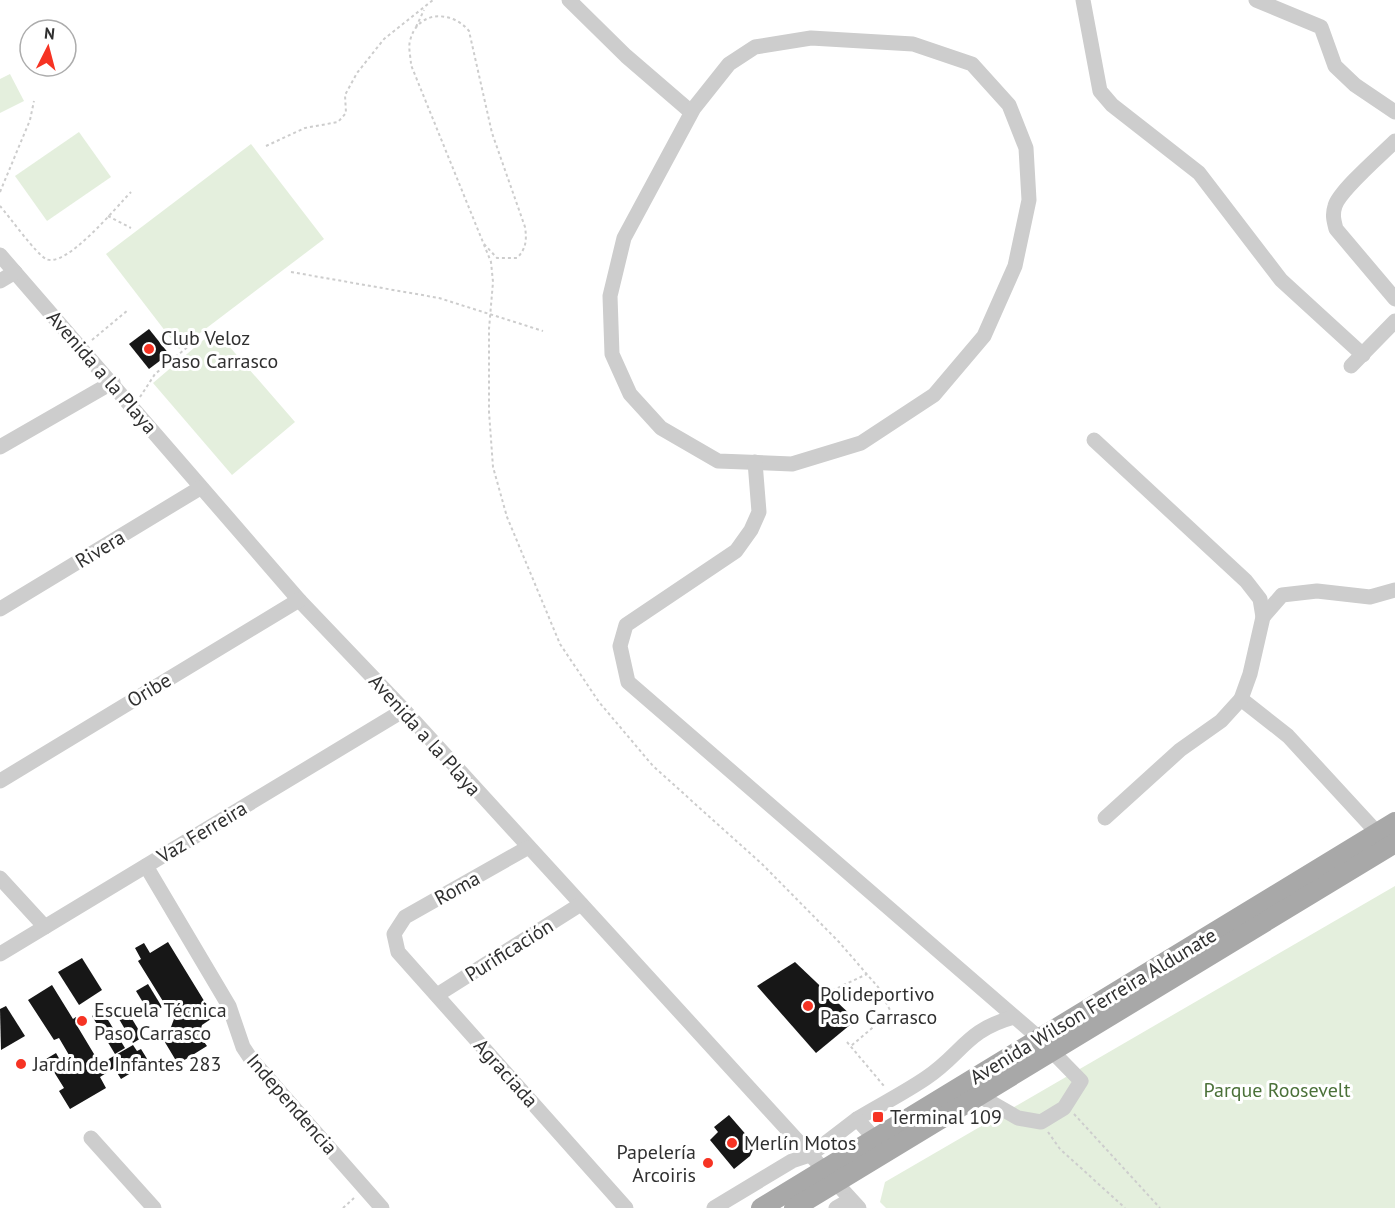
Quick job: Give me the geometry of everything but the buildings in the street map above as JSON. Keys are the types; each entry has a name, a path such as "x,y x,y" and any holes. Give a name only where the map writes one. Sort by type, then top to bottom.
{"main road":[{"name":"Avenida Wilson Ferreira Aldunate","path":"761,1208 875,1138 1046,1044 1387,840 1395,822"},
{"name":"Avenida Wilson Ferreira Aldunate","path":"794,1208 823,1169 978,1095 1046,1044"}],"street":[{"path":"569,0 626,56 691,112"},
{"path":"1083,0 1100,91 1112,105 1199,173 1281,280 1363,355"},
{"path":"1256,0 1321,27 1335,66 1356,85 1395,112"},
{"path":"811,38 913,44 972,64 1009,105 1026,148 1029,200 1015,266 984,336 934,395 861,443 792,464 718,461 661,428 630,394 612,354 610,296 624,238 691,112 729,64 755,47 811,38"},
{"path":"1395,141 1335,204 1332,218 1336,229 1395,299"},
{"name":"Avenida a la Playa","path":"0,255 113,382 200,488 299,600 404,710 526,848 581,904 855,1204"},
{"path":"0,281 15,272"},
{"path":"1351,366 1395,321"},
{"path":"0,447 113,382"},
{"path":"1094,440 1246,581 1260,599 1263,617 1250,674 1240,699 1221,722 1180,750 1105,818"},
{"path":"755,462 759,512 751,530 736,551 627,625 620,646 628,682 1046,1044 1081,1081 1064,1108 1041,1122 1018,1119 978,1095"},
{"name":"Rivera","path":"0,609 200,488"},
{"path":"1263,617 1282,595 1317,591 1370,597 1395,590"},
{"name":"Oribe","path":"0,781 299,600"},
{"path":"1240,699 1287,736 1356,813 1387,840"},
{"name":"Vaz Ferreira","path":"0,954 404,710"},
{"name":"Roma","path":"394,934 405,917 526,848"},
{"name":"Independencia","path":"146,866 229,1006 243,1047 251,1059 382,1208"},
{"path":"0,878 45,927"},
{"name":"Purificación","path":"437,996 581,904"},
{"name":"Agraciada","path":"394,934 398,952 410,968 626,1208"},
{"path":"823,1169 857,1119 928,1077 976,1033 991,1023 1014,1017"},
{"path":"857,1119 875,1138"},
{"path":"91,1138 154,1208"},
{"name":"Avenida Wilson Ferreira Aldunate","path":"714,1208 792,1161 823,1169"},
{"path":"836,1208 855,1204"}],"path":[{"path":"266,146 305,128 338,122 346,113 345,95 357,73 384,39 433,0"},
{"path":"425,8 409,42 411,65 492,262 489,412 493,467 507,517 533,586 560,644 599,702 652,766 764,865 878,987 891,1012 851,1047"},
{"path":"415,29 423,21 436,15 449,16 462,22 469,30 492,133 525,227 527,239 524,252 517,258 506,260 497,258 484,244"},
{"path":"0,192 30,120 34,101"},
{"path":"0,206 47,260 61,259 69,255 131,192"},
{"path":"108,216 131,228"},
{"path":"291,272 402,290 491,313 543,331"},
{"path":"83,348 128,310"},
{"path":"129,401 141,397 150,378 195,340"},
{"path":"827,993 867,974"},
{"path":"847,1042 875,1074 892,1099"},
{"path":"1064,1108 1079,1117 1160,1208"},
{"path":"1041,1122 1060,1149 1125,1208"}],"green space":[{"path":"10,74 24,101 0,113 0,79"},
{"path":"79,132 111,177 47,221 15,176"},
{"path":"251,144 324,239 179,349 106,254"},
{"path":"215,330 295,422 232,475 153,383"},
{"name":"Parque Roosevelt","path":"1395,886 1395,1208 886,1208 880,1202 885,1182"}],"place":[{"name":"Club Veloz Paso Carrasco","path":"149,349"},
{"name":"Polideportivo Paso Carrasco","path":"808,1006"},
{"name":"Escuela Técnica Paso Carrasco","path":"82,1021"},
{"name":"Jardín de Infantes 283","path":"21,1064"},
{"name":"Terminal 109","path":"878,1117"},
{"name":"Merlín Motos","path":"732,1143"},
{"name":"Papelería Arcoiris","path":"708,1163"}]}
